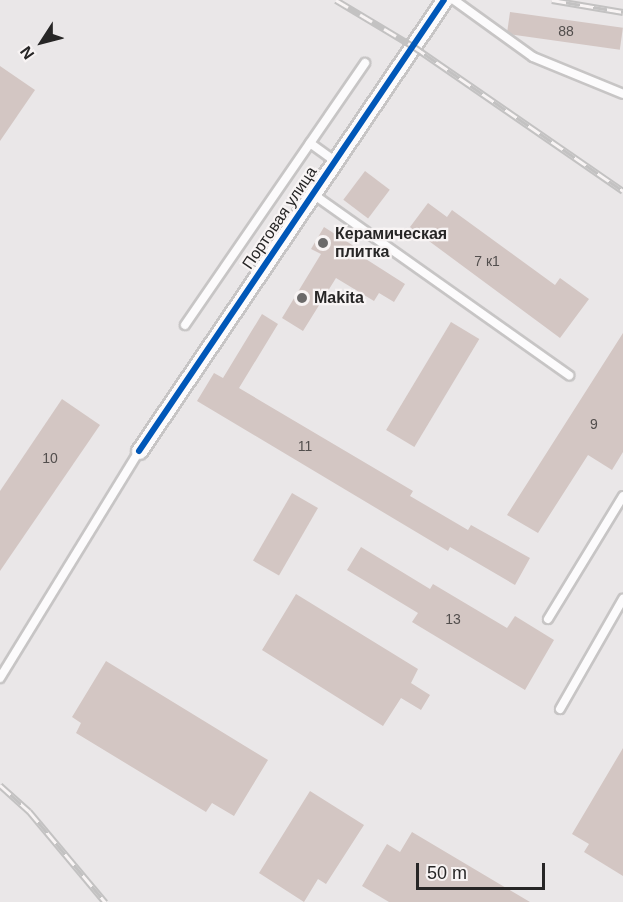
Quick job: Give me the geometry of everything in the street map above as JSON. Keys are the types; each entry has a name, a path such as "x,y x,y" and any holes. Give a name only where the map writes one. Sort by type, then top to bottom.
{"street":[{"name":"Портовая улица","path":"139,451 444,0"}],"lane":[{"path":"454,0 533,57 623,94"},
{"path":"184,325 365,63"},
{"path":"310,142 335,161"},
{"path":"313,194 569,375"},
{"path":"0,678 139,451"},
{"path":"548,619 623,496"},
{"path":"560,709 623,599"}],"building":[{"path":"510,12 623,28 620,50 507,34"},
{"path":"0,66 35,90 0,141"},
{"path":"365,171 390,190 368,218 343,200"},
{"path":"428,203 447,217 452,210 555,285 560,278 589,299 560,338 410,227"},
{"path":"324,227 360,250 358,254 405,284 394,302 379,293 374,301 336,278 303,331 282,318 321,254 311,249"},
{"path":"262,314 278,324 239,388 413,491 410,496 468,530 471,525 530,558 515,585 450,547 448,551 197,401 214,373 223,378"},
{"path":"451,322 479,339 414,447 386,430"},
{"path":"623,333 623,452 612,470 588,455 538,533 507,515"},
{"path":"62,399 100,425 0,571 0,491"},
{"path":"292,493 318,508 279,576 253,561"},
{"path":"361,547 430,589 433,584 507,628 515,616 554,640 525,690 412,622 418,613 347,570"},
{"path":"296,594 418,669 411,683 430,695 421,710 401,698 383,726 262,650"},
{"path":"106,661 268,760 234,816 212,803 206,812 76,733 81,723 72,717"},
{"path":"623,748 623,876 584,852 589,844 572,834"},
{"path":"310,791 364,825 326,884 318,879 304,902 259,873"},
{"path":"412,832 530,902 389,902 362,886 387,844 400,852"}],"railway":[{"path":"336,0 413,46 623,191"},
{"path":"552,0 623,12"},
{"path":"0,785 29,811 105,902"}],"cycle path":[{"path":"139,451 444,0"}],"place":[{"name":"Керамическая плитка","path":"323,243"},
{"name":"Makita","path":"302,298"}]}
